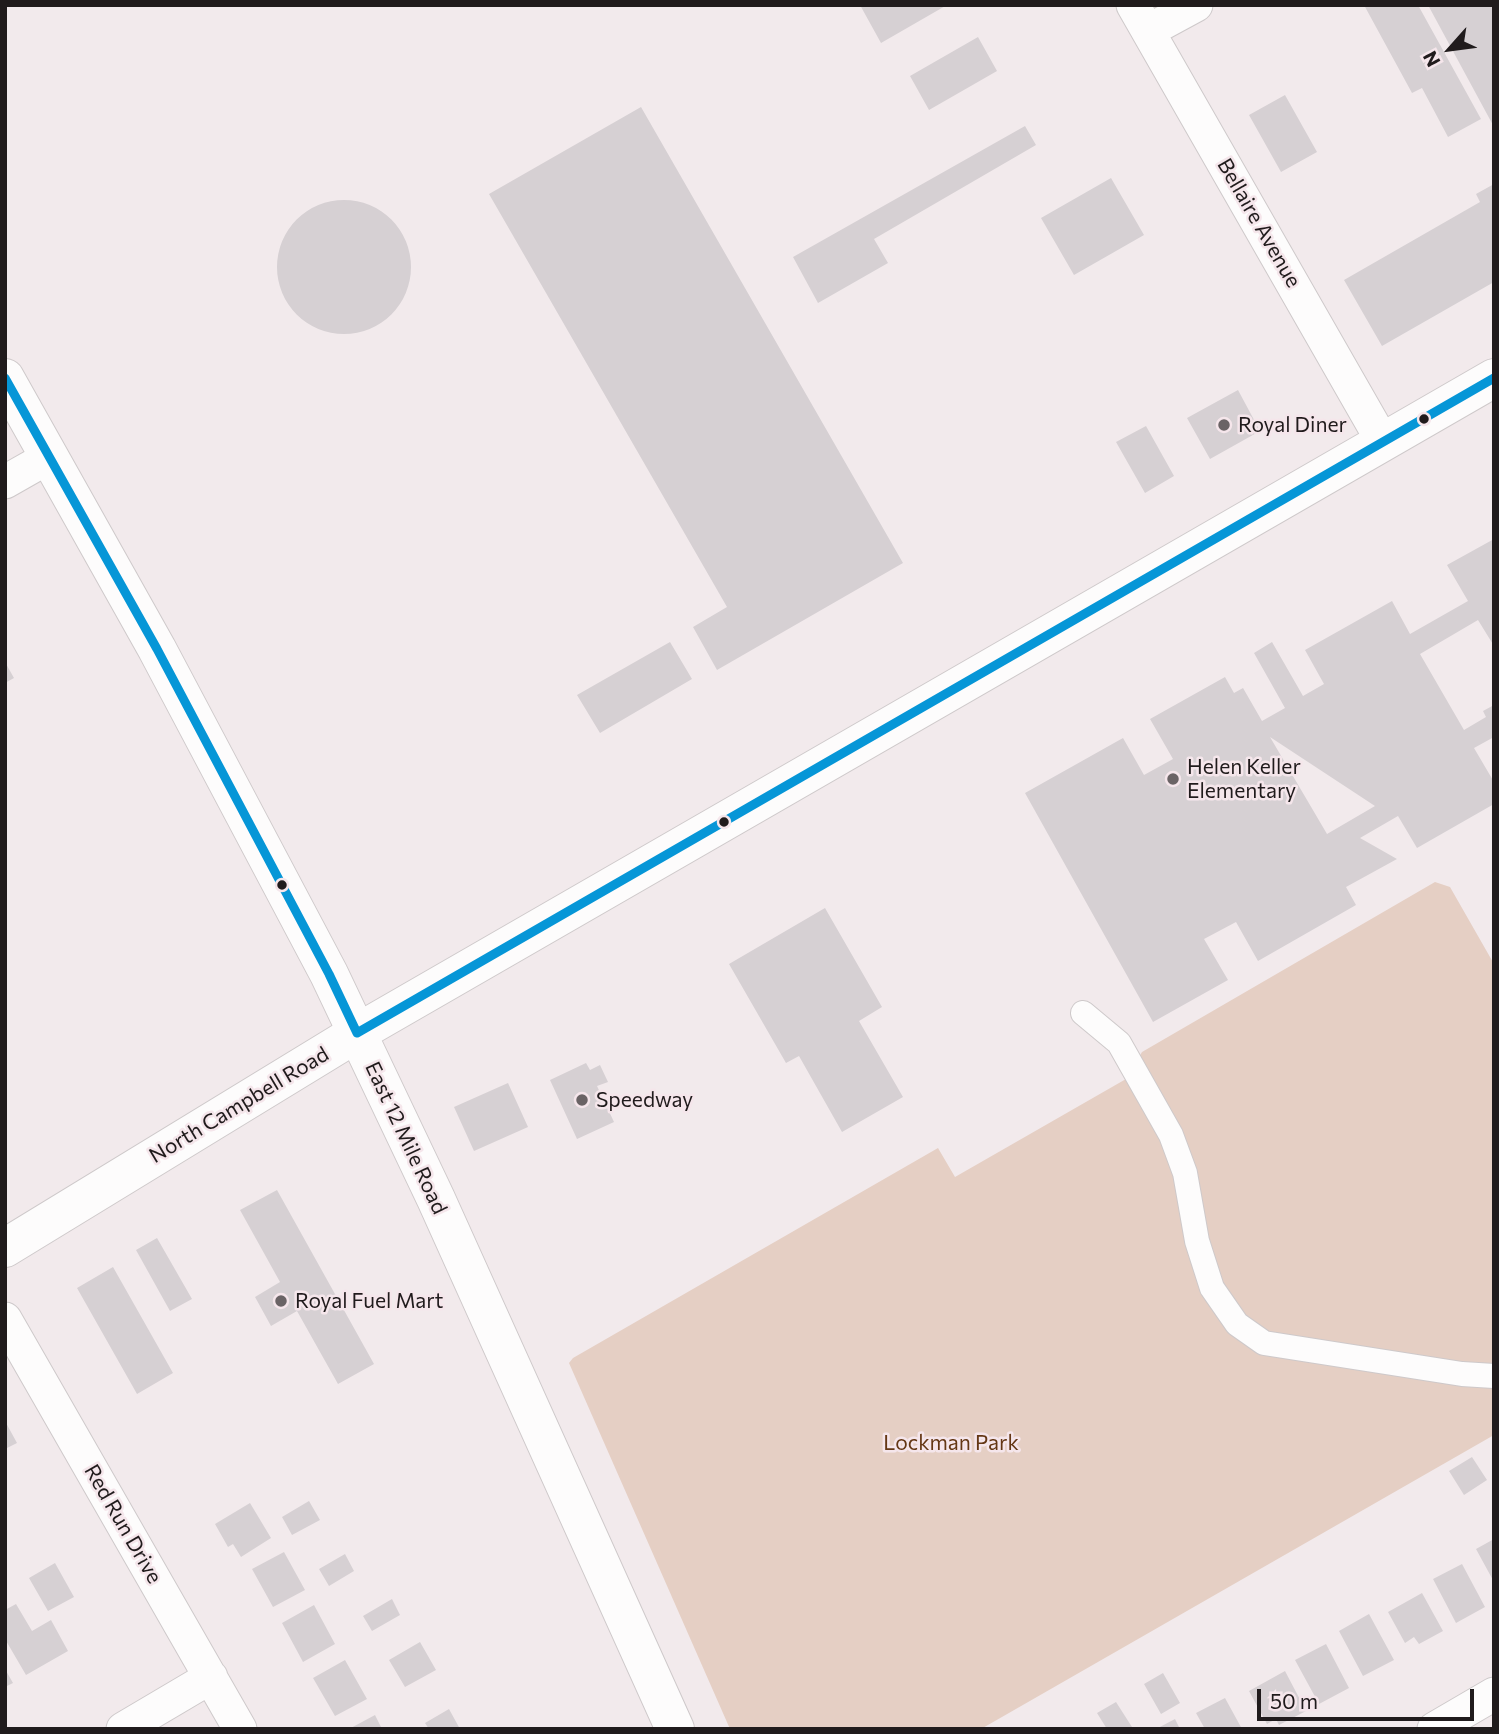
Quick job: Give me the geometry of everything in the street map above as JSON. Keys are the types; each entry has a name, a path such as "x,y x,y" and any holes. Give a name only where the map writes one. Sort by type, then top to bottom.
{"street":[{"path":"1141,18 1196,5"},
{"name":"Bellaire Avenue","path":"1141,18 1383,442"},
{"name":"North Campbell Road","path":"5,1248 357,1033 1494,377"},
{"name":"East 12 Mile Road","path":"5,378 157,649 329,974 436,1199 675,1729"},
{"path":"5,482 49,457"},
{"path":"1083,1013 1119,1043 1171,1135 1185,1173 1198,1241 1212,1288 1237,1324 1264,1343 1494,1377"},
{"name":"Red Run Drive","path":"5,1319 240,1729"},
{"path":"123,1729 211,1677"},
{"path":"1434,1729 1494,1694"}],"green space":[{"name":"Lockman Park","path":"1435,882 1450,887 1494,964 1494,1435 981,1729 730,1729 569,1363 573,1358 938,1148 955,1177 1126,1079 1142,1052"}],"building":[{"path":"860,5 947,5 881,43"},
{"path":"1364,5 1418,5 1481,119 1448,137 1422,88 1412,93"},
{"path":"1428,5 1494,5 1494,127"},
{"path":"978,37 997,71 929,110 910,76"},
{"path":"1285,95 1317,152 1281,172 1249,115"},
{"path":"641,107 903,563 717,670 693,627 727,607 489,194"},
{"path":"1025,126 1036,145 874,239 888,263 818,303 793,257"},
{"path":"1111,178 1144,235 1074,275 1041,218"},
{"path":"1494,184 1494,282 1382,346 1344,280 1480,202 1476,194"},
{"path":"344,200 369,206 391,220 405,242 411,267 405,292 391,314 369,328 344,334 319,328 297,314 283,292 277,267 283,242 297,220 319,206"},
{"name":"Royal Diner","path":"1238,390 1260,431 1210,459 1187,418"},
{"path":"1146,426 1174,476 1145,493 1116,442"},
{"name":"Helen Keller Elementary","path":"1494,539 1494,646 1478,620 1420,654 1464,730 1486,717 1483,711 1494,705 1494,737 1474,748 1494,782 1494,804 1417,848 1398,816 1360,838 1397,859 1346,887 1356,905 1258,961 1236,922 1204,939 1228,980 1153,1022 1025,793 1123,738 1144,775 1173,759 1150,719 1225,677 1234,693 1243,688 1262,721 1285,708 1254,653 1272,642 1303,696 1324,684 1305,650 1392,601 1410,634 1468,601 1447,565","holes":["1270,737 1375,806 1327,834"]},
{"path":"670,642 692,679 600,733 577,695"},
{"path":"5,662 14,678 5,683"},
{"path":"825,908 882,1007 859,1021 903,1097 842,1132 799,1056 786,1063 729,964"},
{"path":"586,1063 590,1070 600,1065 608,1082 597,1086 614,1122 577,1139 550,1080"},
{"path":"508,1083 528,1127 474,1151 454,1107"},
{"path":"277,1190 374,1364 338,1384 297,1311 271,1326 255,1297 280,1282 240,1210"},
{"path":"157,1238 192,1299 170,1311 136,1250"},
{"path":"113,1267 173,1373 137,1394 77,1288"},
{"path":"5,1421 17,1443 5,1449"},
{"path":"1472,1457 1487,1480 1464,1495 1449,1471"},
{"path":"309,1501 320,1520 292,1535 282,1517"},
{"path":"250,1503 271,1538 241,1557 233,1544 228,1547 215,1524"},
{"path":"1494,1539 1494,1582 1476,1549"},
{"path":"284,1552 305,1590 273,1607 252,1569"},
{"path":"345,1554 354,1571 329,1586 319,1569"},
{"path":"55,1563 74,1597 48,1611 29,1578"},
{"path":"1462,1564 1485,1607 1456,1623 1433,1579"},
{"path":"1422,1593 1443,1631 1419,1644 1414,1637 1405,1643 1388,1612"},
{"path":"392,1599 400,1615 372,1631 363,1616"},
{"path":"16,1604 32,1631 51,1620 68,1651 26,1675 5,1639 5,1610"},
{"path":"314,1605 335,1644 303,1662 282,1623"},
{"path":"1369,1614 1394,1660 1363,1676 1339,1631"},
{"path":"420,1642 436,1670 405,1687 389,1660"},
{"path":"1326,1644 1349,1688 1319,1704 1295,1660"},
{"path":"345,1660 367,1699 335,1716 313,1678"},
{"path":"5,1669 13,1683 5,1687"},
{"path":"1285,1671 1306,1711 1279,1725 1276,1719 1267,1724 1249,1691"},
{"path":"1163,1673 1180,1703 1161,1714 1144,1684"},
{"path":"1225,1698 1242,1729 1205,1729 1196,1713"},
{"path":"1116,1702 1132,1727 1130,1729 1107,1729 1097,1713"},
{"path":"449,1709 460,1729 429,1729 425,1723"},
{"path":"375,1715 382,1729 349,1729"},
{"path":"1175,1719 1180,1729 1156,1729"}],"transit line":[{"path":"5,378 157,649 329,974 357,1033"},
{"path":"357,1033 1494,378"}],"place":[{"name":"Royal Diner","path":"1224,425"},
{"name":"Helen Keller Elementary","path":"1173,779"},
{"name":"Speedway","path":"582,1100"},
{"name":"Royal Fuel Mart","path":"281,1301"}]}
